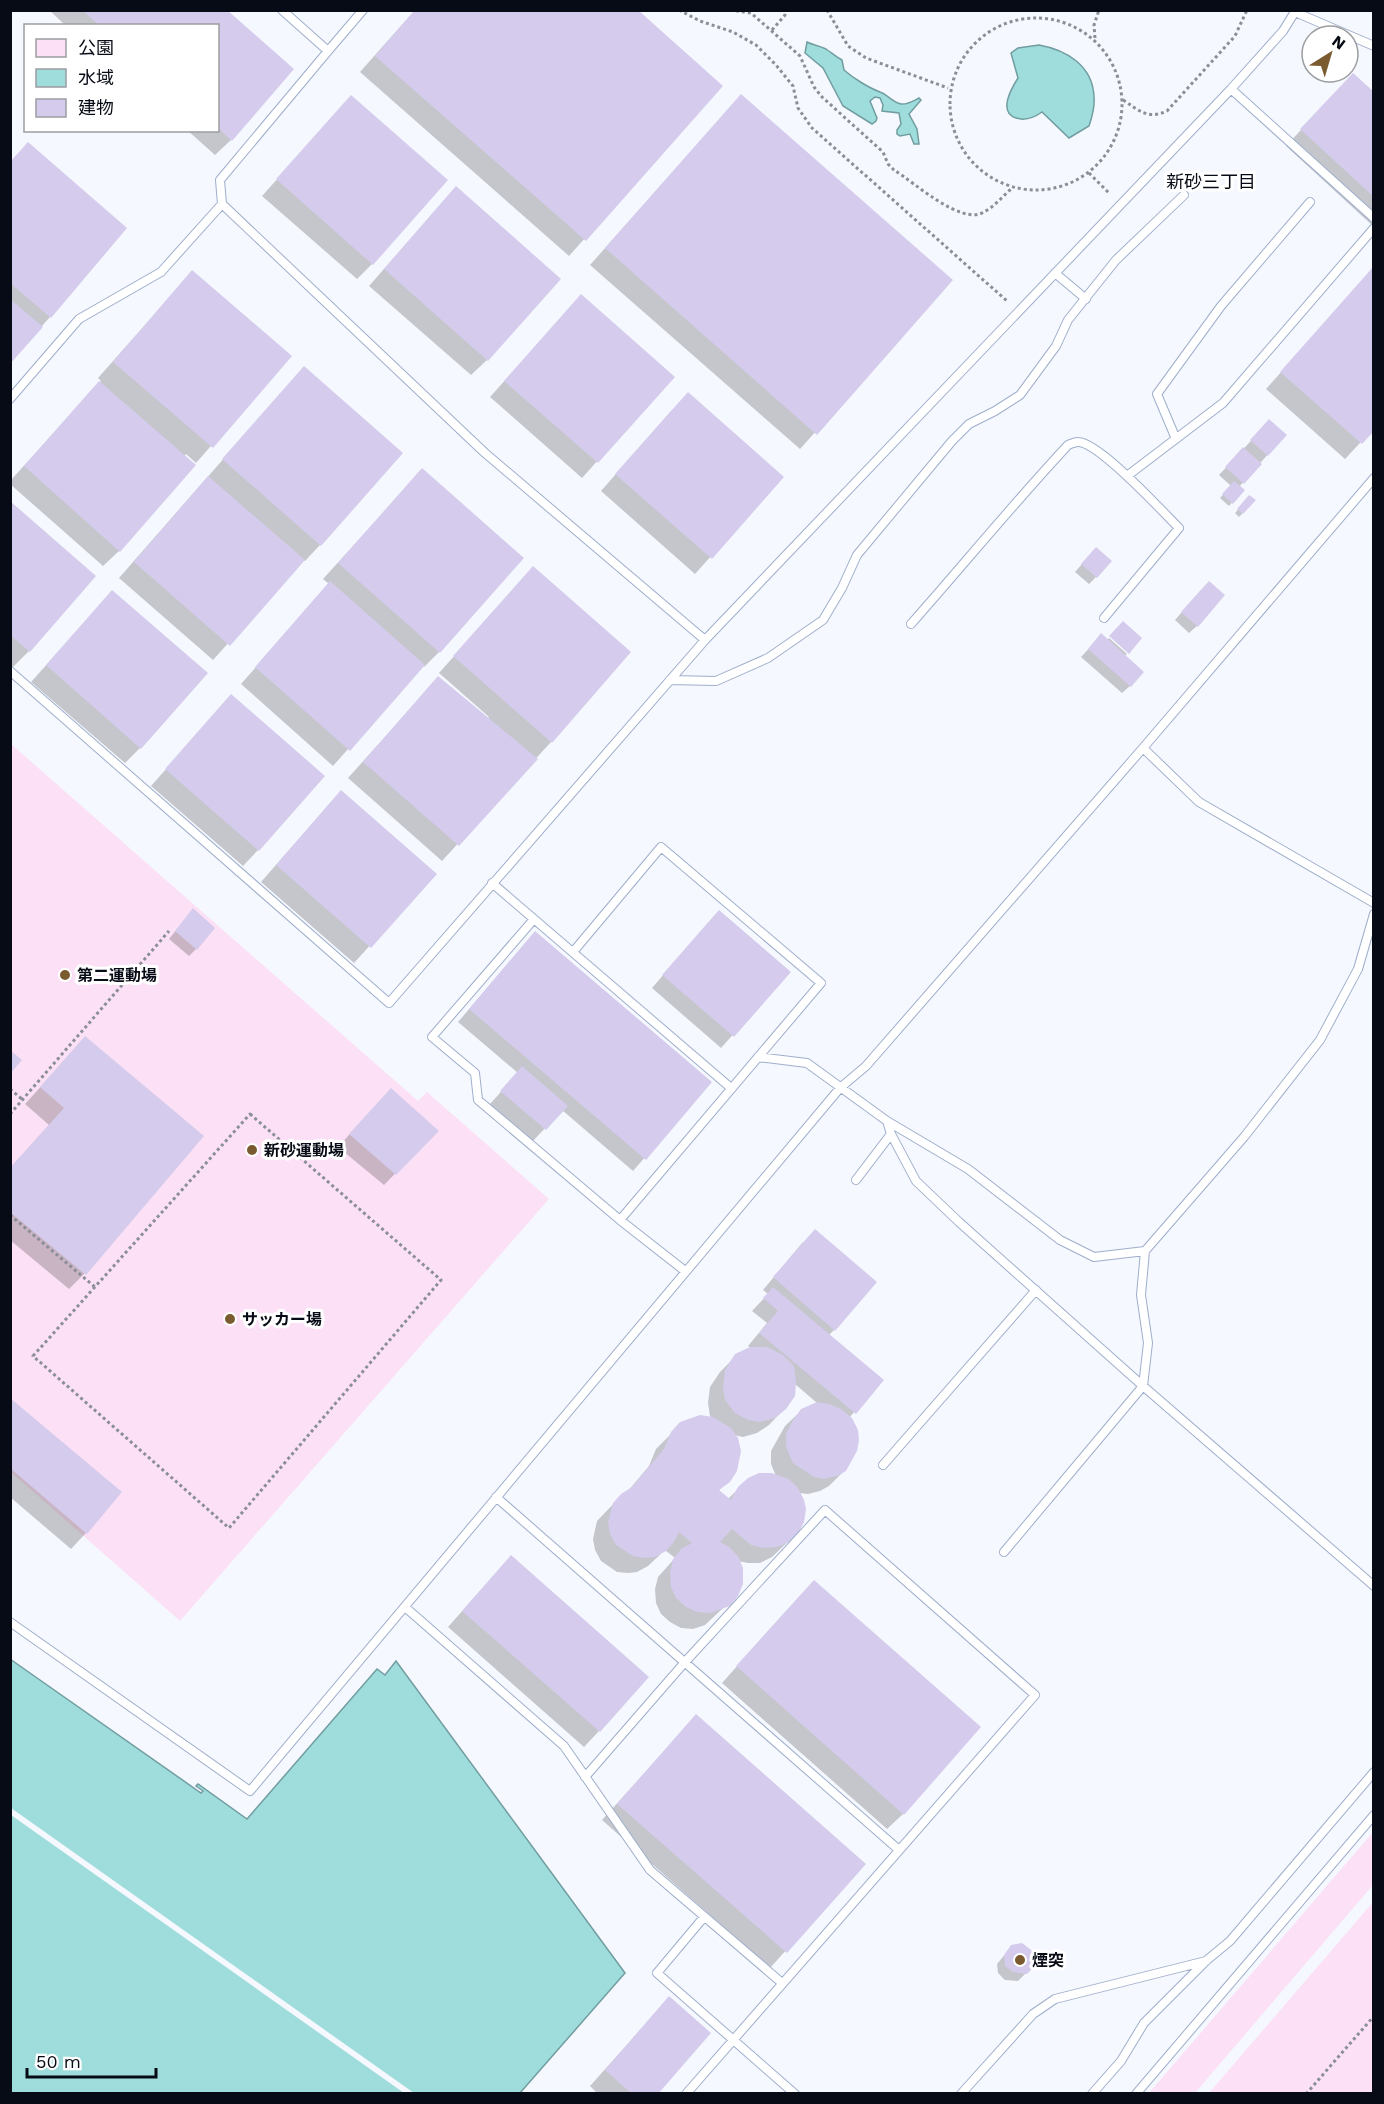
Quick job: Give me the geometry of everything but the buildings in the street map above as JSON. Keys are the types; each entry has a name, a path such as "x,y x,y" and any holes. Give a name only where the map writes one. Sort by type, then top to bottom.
{"lane":[{"path":"282,10 328,51"},
{"path":"363,10 220,180 222,204 485,453 705,640"},
{"path":"10,671 389,1002 705,640 1231,88 1284,31 1295,11 1374,46"},
{"path":"1231,88 1374,218"},
{"path":"670,680 716,681 768,658 823,620 842,588 857,555 952,441 969,424 1020,395 1056,346 1068,320 1116,260 1184,195"},
{"path":"1176,439 1157,394 1221,306 1310,202"},
{"path":"10,399 79,319 160,272 222,204"},
{"path":"1127,476 1223,403 1374,228"},
{"path":"1055,273 1086,299"},
{"path":"911,624 987,538 1024,492 1068,445 1079,442 1092,447 1127,476 1179,528 1104,618"},
{"path":"10,1622 250,1791 840,1088 866,1066 1374,478"},
{"path":"1143,748 1199,802 1374,903"},
{"path":"573,952 661,846 821,983 620,1220"},
{"path":"492,884 731,1089"},
{"path":"1004,1552 1143,1386 1148,1343 1141,1295 1145,1251 1244,1137 1320,1040 1358,969 1374,914"},
{"path":"534,919 432,1037 475,1073 478,1100 620,1220 685,1271"},
{"path":"758,1057 807,1063 887,1121 968,1169 1068,1245 1094,1257 1145,1251"},
{"path":"887,1121 891,1134 916,1180 958,1222 1374,1586"},
{"path":"856,1180 891,1134"},
{"path":"883,1465 1036,1290"},
{"path":"496,1497 899,1850"},
{"path":"585,1777 685,1662 825,1510 1035,1695 687,2093"},
{"path":"405,1607 564,1746 650,1870 782,1983"},
{"path":"1092,2094 1121,2061 1144,2024 1207,1960 1230,1941 1374,1772"},
{"path":"1136,2094 1374,1815"},
{"path":"704,1917 657,1973 795,2094"},
{"path":"962,2094 1033,2014 1055,1999 1207,1960"}],"path":[{"path":"680,10 700,21 733,32 756,45 794,86 798,108 812,128 1007,301"},
{"path":"730,10 751,13 772,30 800,56 814,87 822,97 883,152 888,164 894,170 945,206 962,213 975,215 984,213 1012,188"},
{"path":"772,30 785,15 786,10"},
{"path":"827,10 848,46 866,58 948,88"},
{"path":"1095,39 1094,25 1099,10"},
{"path":"1122,99 1145,114 1157,116 1167,111 1235,36 1247,10"},
{"path":"1043,17 1071,24 1095,39 1113,62 1122,90 1123,119 1111,148 1089,173 1070,185 1041,191 1012,188 987,176 966,156 953,130 948,88 971,45 988,31 1014,19 1043,17"},
{"path":"1089,173 1110,194"},
{"path":"10,1114 169,931"},
{"path":"10,1089 23,1100"},
{"path":"250,1114 441,1280 229,1528 33,1356 95,1287 250,1114"},
{"path":"10,1215 95,1287"},
{"path":"1306,2094 1374,2016"}],"green space":[{"name":"新砂運動場","path":"11,744 418,1101 427,1092 549,1199 180,1621 11,1472"},
{"path":"1373,1832 1373,1885 1195,2093 1149,2093"},
{"path":"1373,1902 1373,2093 1209,2093"}],"water":[{"path":"807,42 826,49 842,60 844,70 895,102 906,104 919,98 921,100 909,114 917,129 919,144 914,144 910,134 900,136 897,134 901,124 899,113 882,111 883,105 880,98 875,97 870,101 877,118 872,124 843,106 823,68 805,53"},
{"path":"1039,45 1068,55 1084,68 1089,76 1094,104 1089,126 1069,138 1042,112 1023,119 1016,118 1008,111 1008,100 1018,78 1011,53 1018,48"},
{"path":"10,1659 201,1793 203,1791 196,1786 198,1784 247,1819 377,1669 385,1675 396,1661 625,1973 520,2093 11,2093"}],"pier":[{"path":"11,1808 414,2093 404,2093 11,1815"}],"place":[{"name":"第二運動場","path":"65,975"},
{"name":"新砂運動場","path":"252,1150"},
{"name":"サッカー場","path":"230,1319"},
{"name":"煙突","path":"1020,1960"}],"district":[{"name":"新砂三丁目","path":"1211,181"}]}
